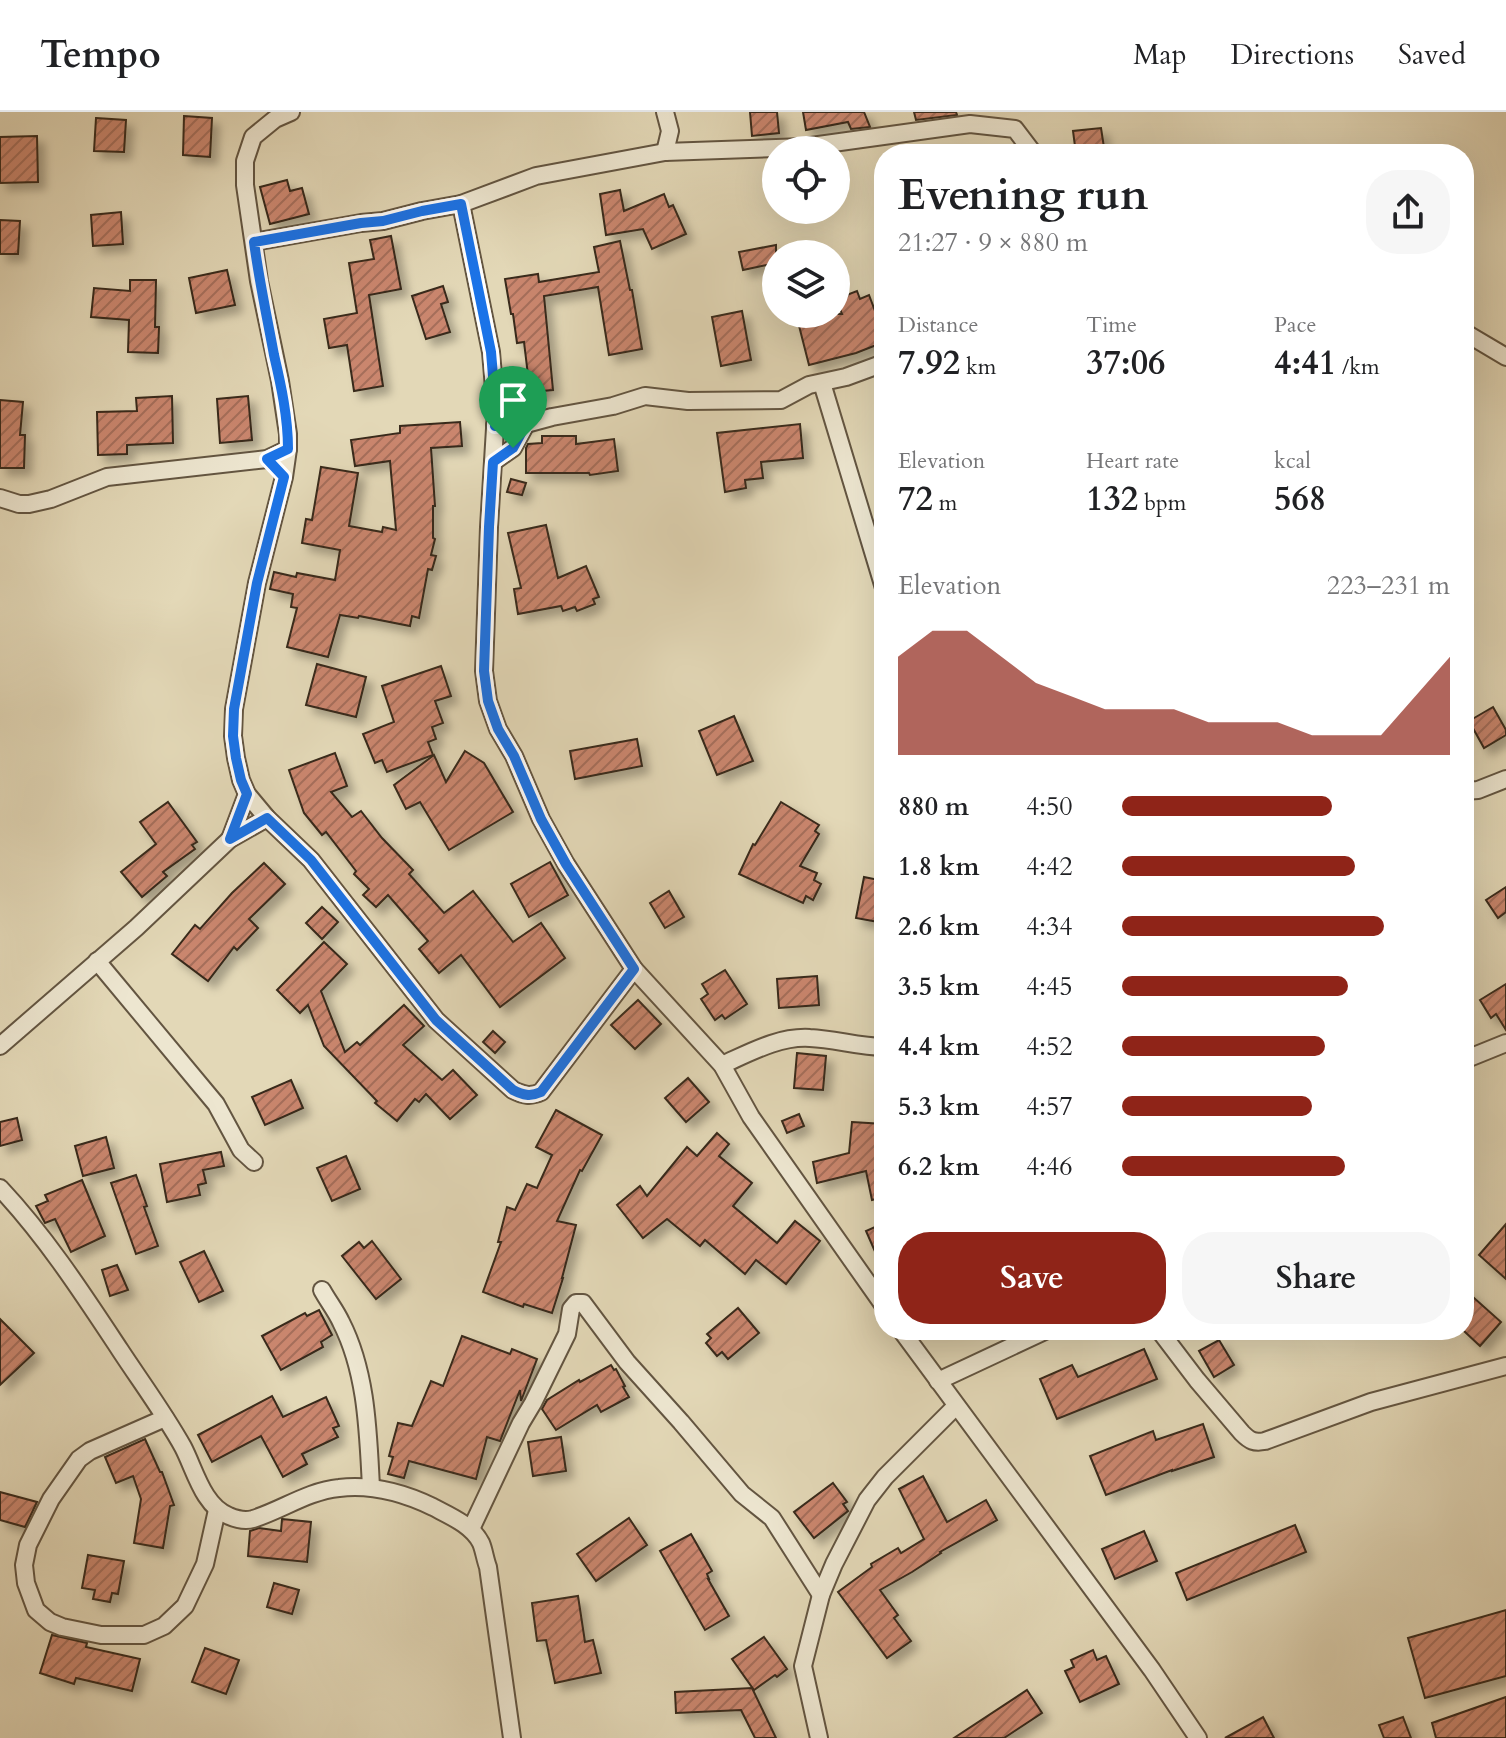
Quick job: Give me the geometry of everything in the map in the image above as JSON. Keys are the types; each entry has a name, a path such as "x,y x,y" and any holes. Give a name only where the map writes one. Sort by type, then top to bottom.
{"street":[{"path":"291,112 275,119 253,137 245,161 245,185 259,281 280,381 288,449 284,477 257,583 234,709 233,736 241,780 247,794 311,860 436,1020 513,1090 524,1095 541,1092 634,969"},
{"path":"665,112 670,131 665,152"},
{"path":"254,242 383,221 461,204 536,176 665,152 804,147 1014,120 1028,144"},
{"path":"461,204 491,352 496,412 484,671 488,701 498,729 559,852 634,969 722,1065 751,1117 874,1292"},
{"path":"1474,338 1506,357"},
{"path":"495,426 526,424 613,406 645,396 688,401 781,400 809,385 874,367"},
{"path":"822,383 874,555"},
{"path":"493,462 513,448 526,424"},
{"path":"0,498 19,504 40,503 107,477 267,459 288,449"},
{"path":"267,459 284,477"},
{"path":"1474,790 1506,779"},
{"path":"230,839 247,794"},
{"path":"0,1046 136,928 230,839 267,818"},
{"path":"97,961 216,1104 234,1140 254,1162"},
{"path":"722,1065 770,1043 808,1037 874,1046"},
{"path":"1474,1056 1506,1043"},
{"path":"0,1188 63,1265 165,1418 217,1510 232,1518 250,1520 337,1488 371,1487 423,1502 471,1529 480,1542 488,1567 512,1738"},
{"path":"322,1290 342,1324 356,1360 365,1402 371,1487"},
{"path":"471,1529 567,1334 571,1309 576,1303 583,1303 627,1362 742,1494 772,1518 821,1595"},
{"path":"908,1340 1152,1670 1198,1738"},
{"path":"938,1381 1026,1340"},
{"path":"1167,1340 1242,1433 1255,1443 1371,1402 1506,1366"},
{"path":"820,1737 803,1666 821,1595 867,1500 885,1477 956,1406"},
{"path":"165,1418 90,1451 79,1459 51,1499 28,1545 24,1565 26,1583 36,1610 62,1627 101,1635 144,1635 164,1626 185,1606 205,1564 217,1510"}],"building":[{"path":"750,112 777,112 779,133 752,136"},
{"path":"803,112 864,112 870,127 851,129 848,122 806,130"},
{"path":"914,112 956,112 957,115 916,120"},
{"path":"184,116 212,118 210,157 183,155"},
{"path":"96,118 126,120 124,152 94,151"},
{"path":"1101,128 1103,144 1075,144 1073,131"},
{"path":"37,136 38,182 0,183 0,137"},
{"path":"287,180 290,191 302,188 309,214 270,224 260,187"},
{"path":"620,190 624,211 664,194 669,207 673,205 686,234 652,249 643,229 606,235 600,194"},
{"path":"121,212 123,244 93,246 91,215"},
{"path":"0,220 20,221 18,254 0,254"},
{"path":"391,236 401,289 369,295 383,386 354,391 347,345 329,348 324,319 357,313 349,263 374,259 370,240"},
{"path":"620,241 642,349 609,355 598,287 544,296 553,390 530,392 524,342 517,343 505,279 538,274 539,282 599,272 594,247"},
{"path":"762,248 762,266 743,270 739,252"},
{"path":"227,270 235,305 196,313 189,278"},
{"path":"130,280 156,280 158,353 128,352 129,320 91,317 94,288 130,291"},
{"path":"443,286 448,302 441,304 450,332 426,339 412,296"},
{"path":"857,291 860,299 869,295 874,308 874,346 809,365 800,328 850,328 850,294"},
{"path":"742,311 751,360 721,366 712,317"},
{"path":"172,396 173,443 127,445 127,454 98,455 97,412 137,411 136,398"},
{"path":"248,396 252,440 220,443 217,399"},
{"path":"0,400 23,402 20,435 25,435 24,468 0,468"},
{"path":"460,422 462,446 431,448 435,539 431,555 436,556 432,570 428,569 419,618 412,616 410,626 340,615 328,657 287,647 297,608 291,607 293,594 270,589 274,572 335,580 340,550 302,543 306,519 312,520 321,467 358,473 349,526 382,532 383,527 396,530 390,461 355,466 351,440 400,433 400,426"},
{"path":"800,424 803,458 761,462 763,478 745,480 746,488 725,492 717,433"},
{"path":"542,436 576,436 576,444 614,439 618,471 590,475 526,473 526,448 528,444 542,443"},
{"path":"511,479 526,483 522,495 507,492"},
{"path":"546,525 558,578 586,566 599,597 593,599 595,604 577,611 575,607 563,611 561,606 518,614 514,589 521,588 508,533"},
{"path":"317,664 366,677 356,717 306,705"},
{"path":"441,666 451,696 435,701 443,723 432,727 436,739 428,742 433,755 387,772 382,760 375,763 363,734 394,722 382,686"},
{"path":"1493,707 1506,735 1484,748 1474,730 1474,718"},
{"path":"734,716 753,761 717,775 699,731"},
{"path":"637,739 642,766 575,779 570,751"},
{"path":"465,751 484,763 513,812 449,850 420,802 406,809 394,785 434,755 446,782"},
{"path":"335,753 347,786 331,792 352,817 361,811 413,870 409,874 444,913 473,891 513,942 541,923 565,958 500,1007 461,955 439,973 419,949 428,941 388,895 376,907 363,895 369,889 354,874 356,871 326,832 322,835 304,813 289,770"},
{"path":"168,802 197,842 192,845 195,849 163,872 167,876 142,897 121,872 156,844 140,822"},
{"path":"781,802 819,825 815,831 819,834 800,866 817,873 814,880 821,884 813,900 806,896 803,903 739,874 753,844"},
{"path":"550,862 568,895 529,917 511,884"},
{"path":"264,863 285,884 249,919 258,928 237,950 234,947 208,981 172,954 195,925 200,929"},
{"path":"864,877 874,879 874,921 856,918"},
{"path":"1506,887 1506,912 1498,918 1486,900"},
{"path":"669,891 684,917 665,928 650,903"},
{"path":"322,907 338,922 322,939 306,923"},
{"path":"324,942 347,964 321,991 345,1052 357,1042 360,1045 404,1005 424,1026 403,1045 442,1080 453,1070 477,1095 450,1119 426,1094 419,1102 415,1099 397,1121 375,1103 377,1101 324,1046 308,1005 300,1013 277,990"},
{"path":"725,970 747,1004 725,1019 722,1015 715,1020 701,999 708,994 702,984"},
{"path":"817,976 819,1005 779,1008 777,979"},
{"path":"1506,984 1506,1030 1496,1014 1491,1018 1480,1000"},
{"path":"638,1000 661,1024 635,1049 611,1025"},
{"path":"493,1031 505,1042 495,1053 483,1042"},
{"path":"797,1053 826,1056 823,1090 794,1088"},
{"path":"688,1078 709,1102 686,1122 665,1098"},
{"path":"291,1080 303,1108 265,1125 252,1097"},
{"path":"556,1110 602,1135 580,1170 557,1221 576,1225 552,1313 524,1304 523,1307 483,1292 501,1242 498,1242 507,1207 515,1210 527,1184 537,1188 552,1155 536,1147"},
{"path":"799,1114 804,1126 787,1133 782,1121"},
{"path":"17,1118 22,1140 0,1146 0,1122"},
{"path":"852,1122 874,1123 874,1200 866,1171 817,1183 813,1162 849,1153"},
{"path":"717,1133 729,1144 719,1156 752,1183 733,1206 777,1243 795,1221 820,1241 786,1284 756,1260 745,1274 705,1240 700,1246 667,1219 643,1238 617,1205 640,1186 647,1196 687,1147 697,1156"},
{"path":"106,1137 114,1168 83,1176 75,1146"},
{"path":"221,1152 224,1166 203,1170 206,1183 198,1185 200,1195 167,1202 160,1164"},
{"path":"346,1156 360,1189 332,1201 317,1168"},
{"path":"136,1175 158,1246 136,1254 111,1183"},
{"path":"82,1180 105,1236 71,1252 55,1219 45,1223 36,1206 48,1201 45,1195"},
{"path":"1506,1224 1506,1279 1479,1255"},
{"path":"874,1227 874,1249 866,1231"},
{"path":"372,1241 401,1279 376,1299 342,1256 359,1242 364,1248"},
{"path":"204,1251 223,1291 199,1302 180,1262"},
{"path":"117,1265 128,1290 110,1296 102,1270"},
{"path":"1474,1298 1501,1322 1480,1346 1474,1340"},
{"path":"738,1308 759,1333 728,1359 722,1352 717,1356 706,1343 711,1338 707,1334"},
{"path":"319,1310 332,1335 321,1342 323,1347 281,1370 262,1336 305,1313 307,1316"},
{"path":"0,1319 34,1353 0,1385"},
{"path":"462,1336 510,1354 512,1349 537,1359 521,1401 520,1390 500,1441 487,1437 476,1479 409,1461 404,1478 388,1474 393,1457 389,1456 398,1423 412,1426 431,1381 443,1386"},
{"path":"1219,1340 1234,1365 1214,1377 1199,1351"},
{"path":"1144,1349 1157,1379 1057,1419 1040,1379 1072,1365 1078,1377"},
{"path":"611,1365 629,1397 601,1412 597,1405 556,1430 542,1409 547,1400"},
{"path":"272,1396 283,1417 326,1397 339,1426 333,1428 338,1437 302,1454 307,1464 283,1477 261,1436 212,1462 198,1435"},
{"path":"1203,1424 1214,1457 1106,1495 1090,1456 1153,1431 1156,1440"},
{"path":"561,1437 566,1471 533,1476 528,1442"},
{"path":"145,1439 174,1505 170,1506 163,1548 134,1543 141,1499 133,1476 116,1483 105,1457"},
{"path":"923,1476 947,1522 986,1500 997,1520 880,1590 898,1615 894,1618 911,1641 887,1658 838,1592 872,1567 871,1564 898,1548 901,1553 924,1539 899,1489"},
{"path":"833,1483 847,1502 843,1504 848,1511 814,1538 794,1512"},
{"path":"0,1492 37,1502 25,1527 0,1520"},
{"path":"629,1518 647,1545 596,1581 577,1554"},
{"path":"282,1519 311,1522 307,1562 248,1556 250,1531 259,1528 281,1531"},
{"path":"1295,1525 1306,1552 1187,1600 1176,1573"},
{"path":"1144,1531 1157,1561 1115,1579 1102,1549"},
{"path":"691,1534 712,1571 707,1574 708,1579 729,1616 705,1630 660,1551"},
{"path":"88,1555 124,1561 118,1594 112,1593 110,1602 93,1599 95,1590 82,1588"},
{"path":"274,1583 299,1590 292,1614 267,1607"},
{"path":"578,1596 585,1642 593,1640 601,1673 555,1683 546,1640 537,1641 532,1603"},
{"path":"1506,1610 1506,1676 1425,1698 1408,1638"},
{"path":"52,1635 87,1643 86,1647 140,1659 132,1691 76,1678 74,1684 40,1673"},
{"path":"764,1637 787,1669 754,1690 732,1659"},
{"path":"205,1648 239,1660 226,1694 192,1682"},
{"path":"1093,1650 1097,1660 1106,1656 1119,1684 1080,1702 1065,1671 1074,1667 1071,1660"},
{"path":"752,1688 776,1738 755,1738 741,1710 676,1713 675,1692"},
{"path":"1027,1690 1042,1713 1004,1738 954,1738"},
{"path":"1506,1697 1506,1738 1436,1738 1432,1723"},
{"path":"1263,1717 1274,1738 1225,1738"},
{"path":"1403,1717 1411,1738 1384,1738 1379,1725"}],"route":[{"path":"461,204 491,352 495,426 526,424 513,448 493,462 484,671 488,701 541,819 566,864 634,969 541,1092 533,1095 513,1090 436,1020 311,860 267,818 230,839 247,794 236,758 234,709 257,583 284,477 267,459 288,449 280,381 254,242 383,221 461,204"}]}
